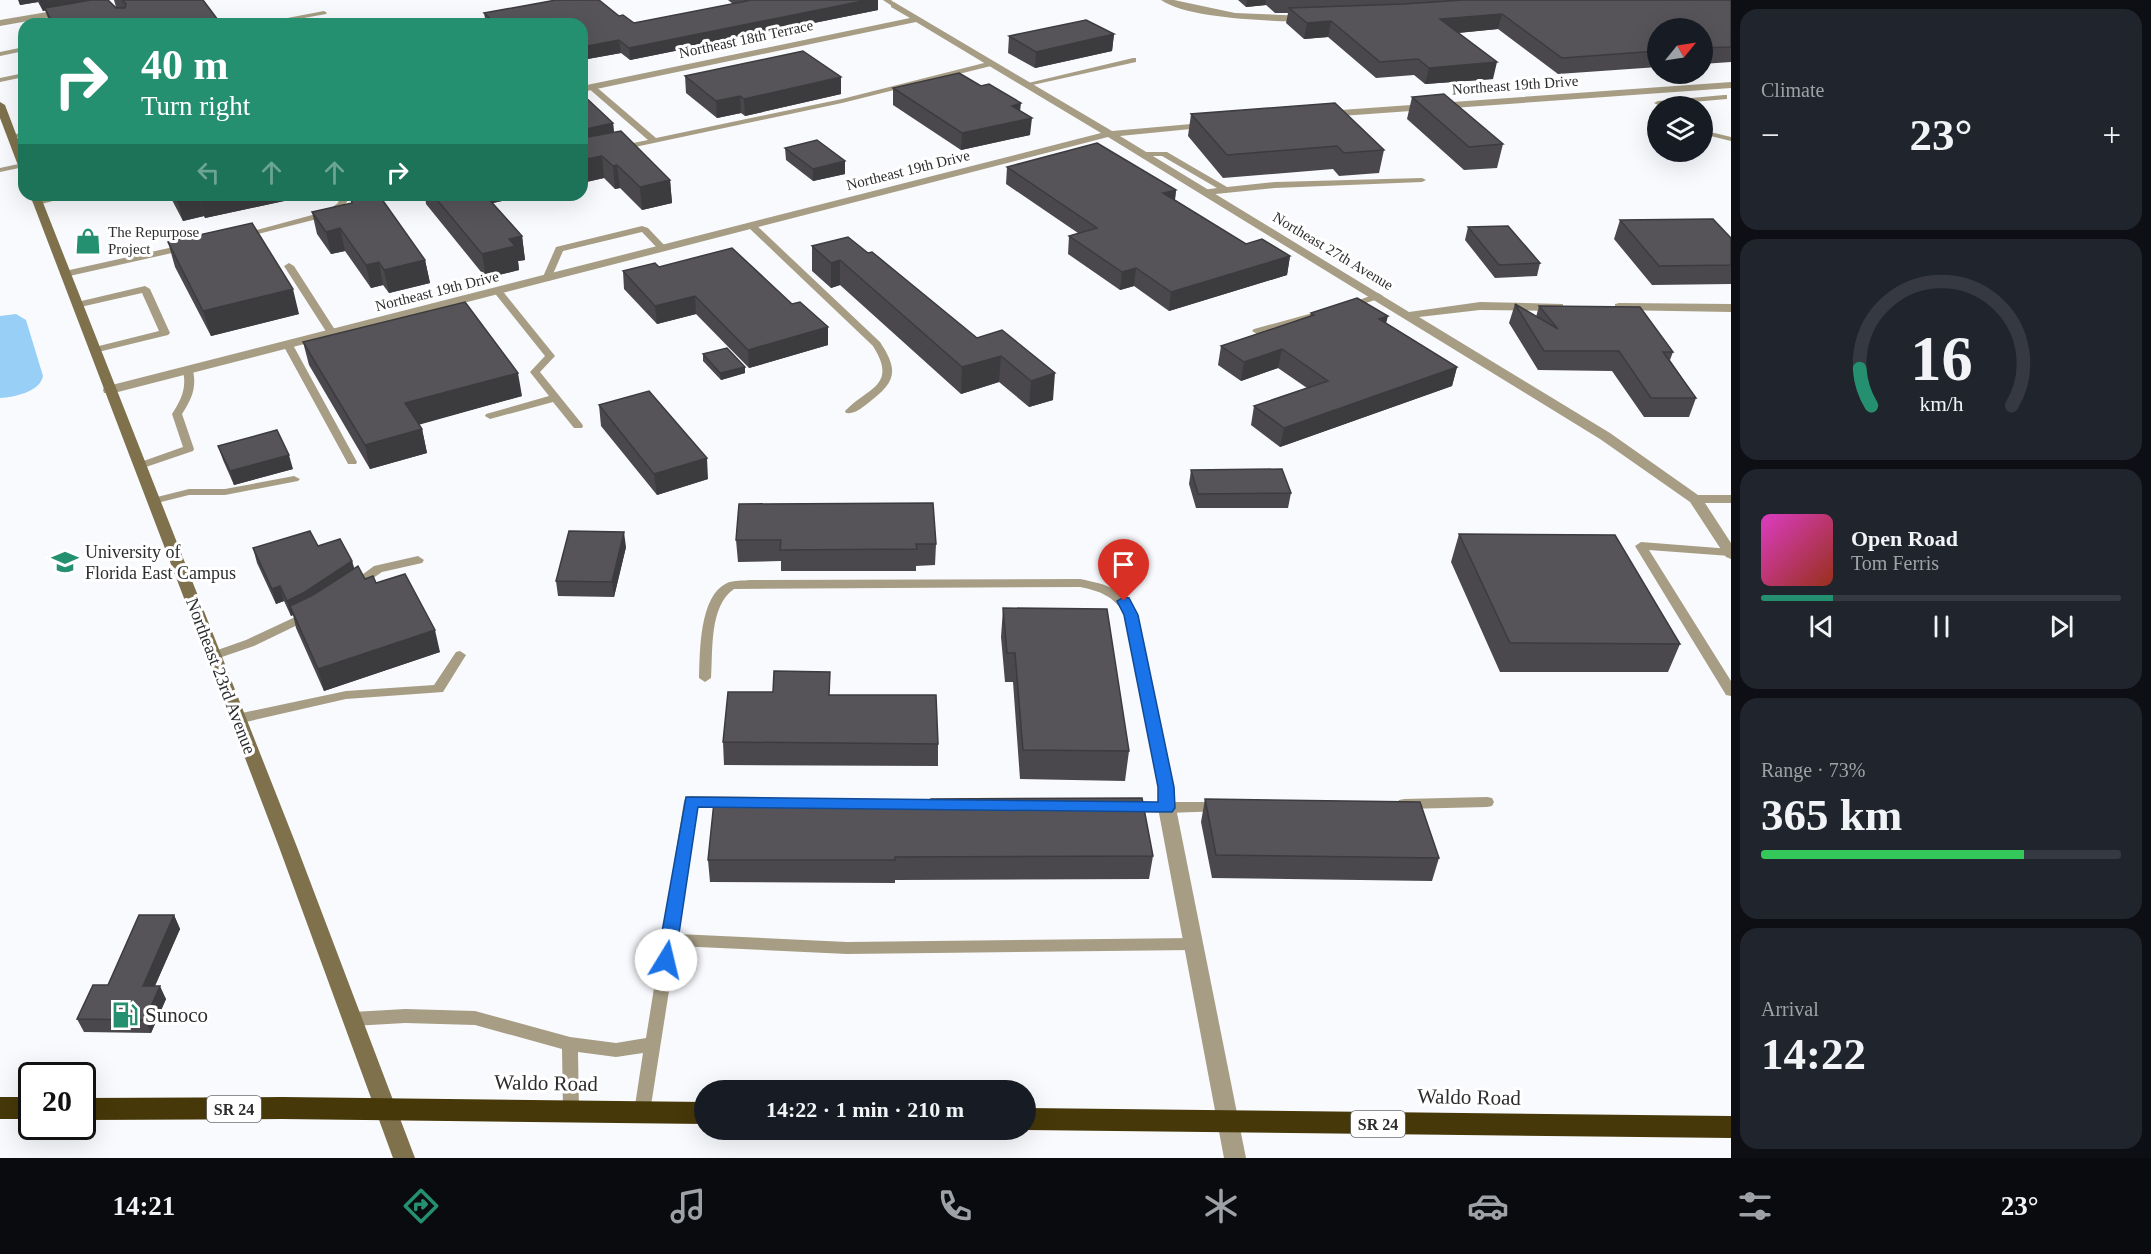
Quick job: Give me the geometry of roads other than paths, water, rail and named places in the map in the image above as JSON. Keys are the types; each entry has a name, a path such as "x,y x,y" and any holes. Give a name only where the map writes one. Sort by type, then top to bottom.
{"highway":[{"path":"0,1108 18,1108"},
{"name":"SR 24","path":"96,1109 386,1109"},
{"name":"Waldo Road","path":"386,1109 694,1113"},
{"name":"Waldo Road","path":"1036,1119 1731,1127"}],"main road":[{"path":"0,105 18,145"},
{"name":"Northeast 23rd Avenue","path":"37,201 353,1019 404,1158"}],"street":[{"path":"1165,0 1209,12 1251,18 1312,19"},
{"name":"Northeast 27th Avenue","path":"890,2 1410,315 1605,436 1695,499 1730,553"},
{"path":"50,18 77,10"},
{"name":"Northeast 18th Terrace","path":"588,88 916,19"},
{"path":"0,23 18,22"},
{"name":"Northeast 19th Drive","path":"1313,115 1731,85"},
{"name":"Northeast 19th Drive","path":"110,390 1109,134 1222,123"},
{"path":"1410,315 1480,306 1576,307"},
{"path":"1612,307 1731,308"},
{"path":"1695,499 1731,499"},
{"path":"1167,808 1235,1158"}],"lane":[{"path":"294,18 324,13"},
{"path":"0,54 18,50"},
{"path":"1028,84 1133,60"},
{"path":"613,150 842,100 992,63"},
{"path":"0,80 18,76"},
{"path":"1706,86 1727,99"},
{"path":"588,89 654,141"},
{"path":"1642,91 1649,96"},
{"path":"592,100 602,98"},
{"path":"1713,134 1731,138"},
{"path":"12,136 18,135"},
{"path":"1142,154 1164,154 1226,190"},
{"path":"0,170 18,168"},
{"path":"1206,192 1275,185 1422,180"},
{"path":"237,236 330,213 343,201"},
{"path":"753,226 877,344 886,357 890,369 885,385 850,411"},
{"path":"547,279 559,249 645,230 663,249"},
{"path":"65,274 196,245"},
{"path":"289,266 332,333"},
{"path":"76,304 145,289 165,333 94,351"},
{"path":"498,291 550,356 535,372 578,426"},
{"path":"1257,331 1378,296"},
{"path":"288,345 352,462"},
{"path":"139,466 189,449 177,414 192,384 188,371"},
{"path":"490,416 555,398"},
{"path":"153,501 189,492 225,492 294,479"},
{"path":"1730,553 1641,546 1731,692"},
{"path":"342,594 378,569 418,560"},
{"path":"705,678 709,626 714,606 720,595 729,587 750,584 1080,583 1104,587 1124,601 1131,615 1166,787 1167,808"},
{"path":"213,656 250,643 323,606"},
{"path":"237,719 345,695 438,689 460,655"},
{"path":"642,1112 691,801 786,803"},
{"path":"1392,804 1487,802"},
{"path":"1119,808 1238,807"},
{"path":"670,940 847,948 1193,944"},
{"path":"353,1019 405,1016 475,1018 570,1044 616,1050 653,1044"},
{"path":"570,1044 572,1111"}],"water":[{"path":"16,314 26,320 43,376 32,390 0,398 0,316"}],"place":[{"name":"The Repurpose Project","path":"88,241"},
{"name":"University of Florida East Campus","path":"65,562"},
{"name":"Sunoco","path":"125,1015"}]}
